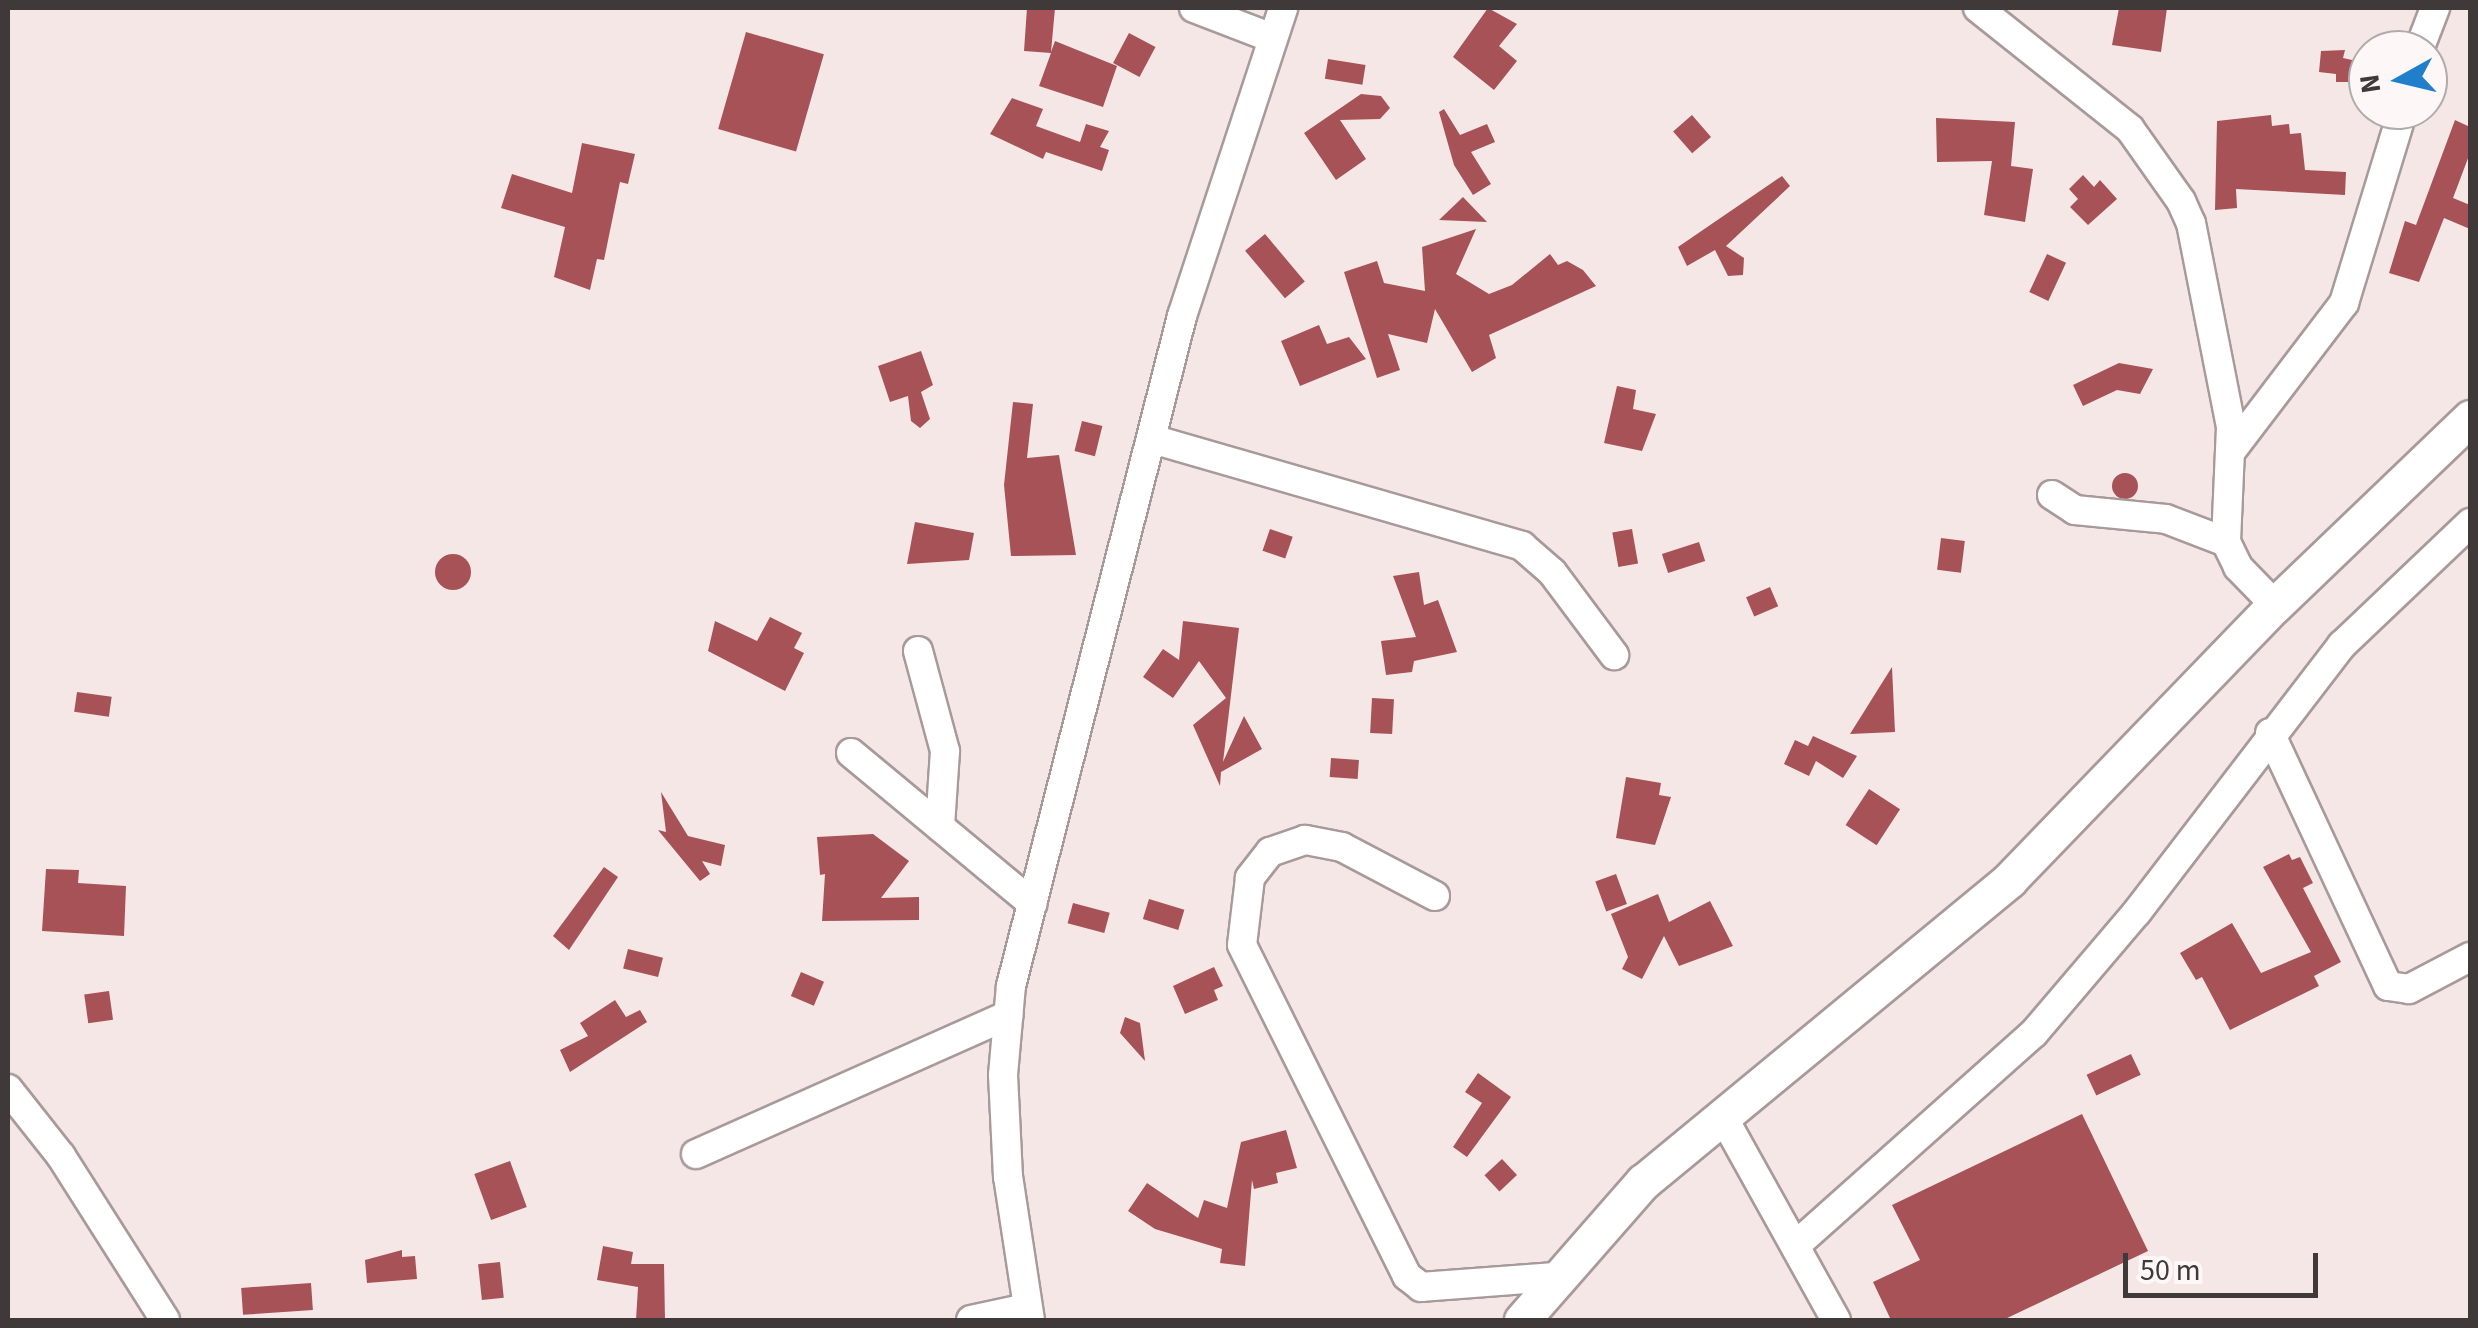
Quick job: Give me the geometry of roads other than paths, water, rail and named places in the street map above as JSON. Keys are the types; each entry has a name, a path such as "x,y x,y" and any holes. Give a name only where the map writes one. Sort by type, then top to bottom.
{"main road":[{"path":"1522,1320 1554,1277 1643,1182 2008,880 2275,605 2470,418"}],"street":[{"path":"1194,8 1272,38"},
{"path":"970,1320 1028,1314 1008,1177 1002,1075 1008,1015 1032,904 1188,297 1283,8"},
{"path":"1978,8 2130,129 2170,181 2191,224 2232,450 2226,542 2238,567 2275,605"},
{"path":"2232,450 2344,303 2397,130"},
{"path":"1152,439 1522,546 1552,572 1614,656"},
{"path":"2052,495 2075,510 2152,516 2226,542"},
{"path":"1796,1245 2034,1033 2137,912 2270,733 2342,645 2470,523"},
{"path":"918,651 945,751 940,827"},
{"path":"2270,733 2388,986 2409,989 2470,957"},
{"path":"851,753 1032,904"},
{"path":"1435,896 1342,847 1305,840 1270,852 1250,878 1242,945 1407,1276 1420,1287 1554,1277"},
{"path":"696,1154 1008,1015"},
{"path":"8,1089 61,1156 164,1320"},
{"path":"1723,1116 1836,1320"}]}
